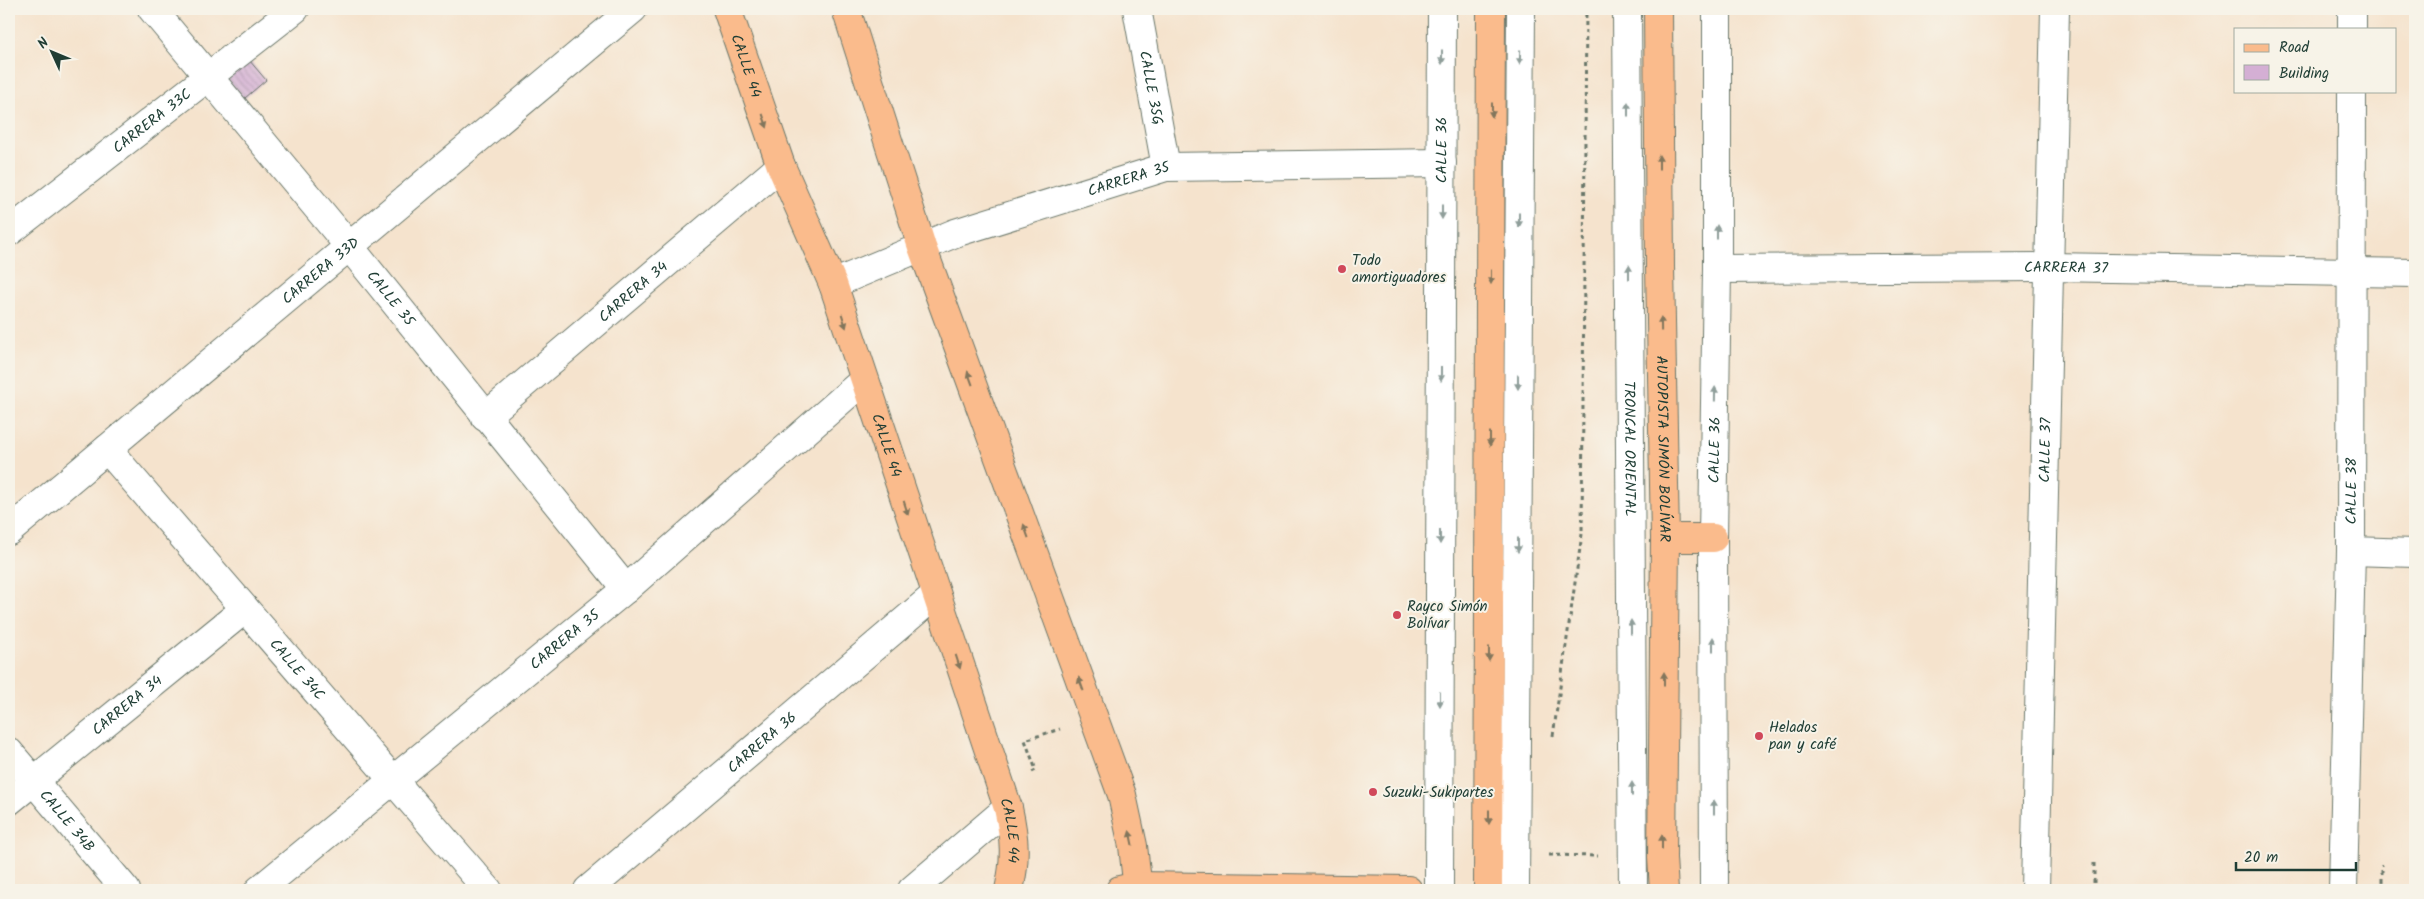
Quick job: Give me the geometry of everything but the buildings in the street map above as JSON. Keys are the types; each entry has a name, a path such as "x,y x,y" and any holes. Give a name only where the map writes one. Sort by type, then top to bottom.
{"main road":[{"name":"CALLE 44","path":"727,9 781,166 833,284 997,782 1008,808 1014,835 1015,864 1010,890"},
{"path":"846,9 922,246 1122,794 1132,889 1408,890"},
{"path":"1488,890 1491,9"},
{"name":"AUTOPISTA SIMÓN BOLÍVAR","path":"1658,9 1664,538 1662,858 1664,890"},
{"path":"1664,538 1713,538"}],"street":[{"name":"CALLE 35","path":"152,9 349,246 626,590"},
{"name":"CARRERA 33C","path":"9,232 295,9"},
{"name":"CARRERA 33D","path":"9,531 632,9"},
{"name":"CALLE 35G","path":"1137,9 1166,167"},
{"name":"CALLE 36","path":"1439,890 1442,9"},
{"path":"1516,890 1521,9"},
{"name":"TRONCAL ORIENTAL","path":"1627,9 1633,890"},
{"name":"CALLE 36","path":"1714,890 1713,538 1717,269 1717,9"},
{"name":"CALLE 37","path":"2035,890 2055,9"},
{"path":"2352,9 2352,28"},
{"name":"CALLE 38","path":"2343,890 2350,551 2352,92"},
{"name":"CARRERA 35","path":"833,284 955,233 1166,167 1442,163"},
{"name":"CARRERA 34","path":"485,417 781,166"},
{"name":"CARRERA 37","path":"1717,269 2049,267 2415,273"},
{"name":"CARRERA 35","path":"259,890 626,590 864,380"},
{"name":"CALLE 34C","path":"107,449 488,890"},
{"path":"2350,551 2415,553"},
{"name":"CARRERA 36","path":"588,890 935,595"},
{"name":"CARRERA 34","path":"9,801 245,609"},
{"name":"CALLE 34B","path":"9,752 126,890"},
{"path":"912,890 1008,808"}],"path":[{"path":"1552,746 1582,534 1586,9"},
{"path":"997,782 1036,770 1025,740 1060,728 1063,737"},
{"path":"1516,854 1633,857"},
{"path":"2094,863 2094,890"},
{"path":"2382,865 2382,890"}],"place":[{"name":"Todo amortiguadores","path":"1342,269"},
{"name":"Rayco Simón Bolívar","path":"1397,615"},
{"name":"Helados pan y café","path":"1759,736"},
{"name":"Suzuki-Sukipartes","path":"1373,792"}]}
